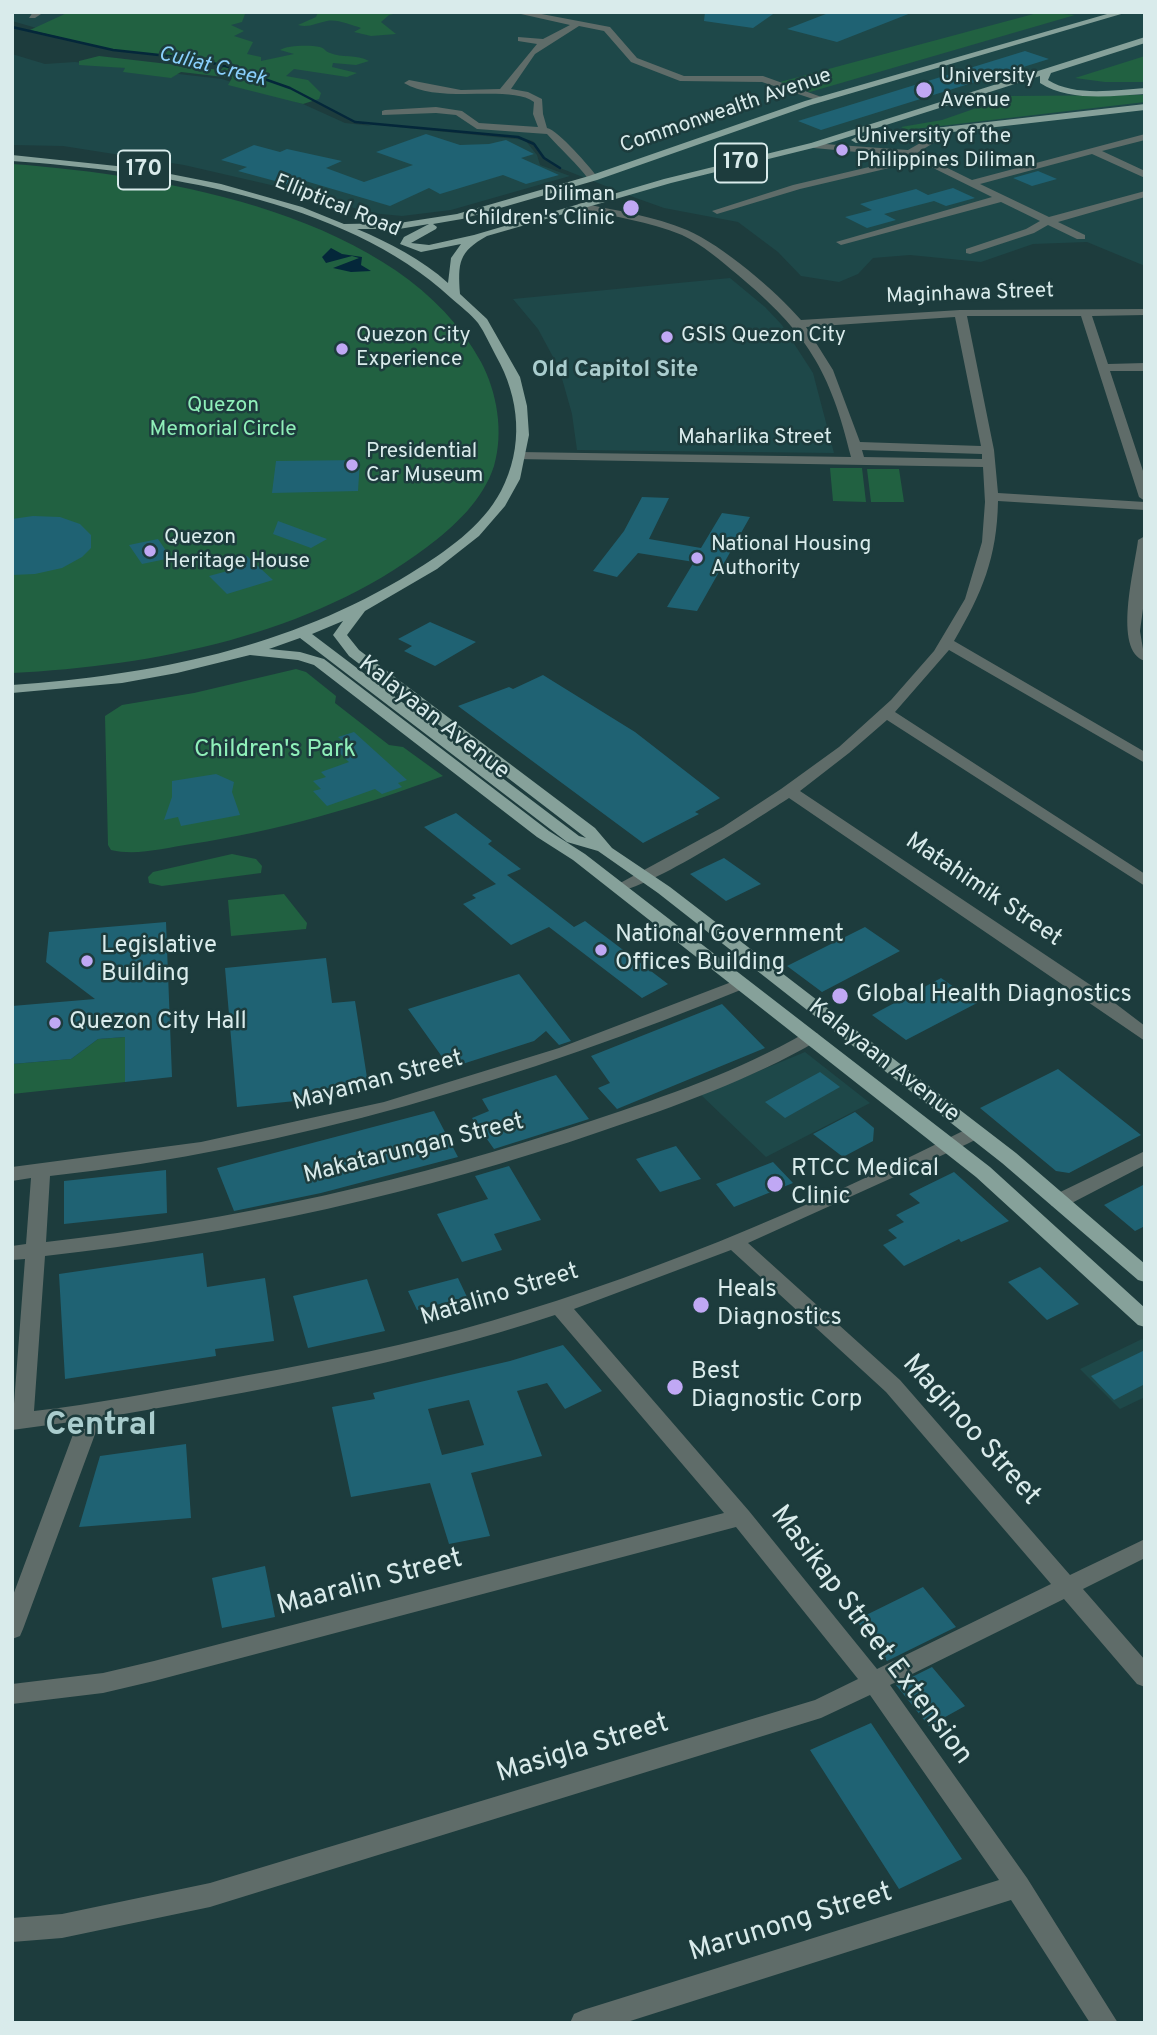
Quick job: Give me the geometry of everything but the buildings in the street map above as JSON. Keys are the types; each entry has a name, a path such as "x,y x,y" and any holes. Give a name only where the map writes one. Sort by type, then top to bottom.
{"main road":[{"name":"Commonwealth Avenue","path":"338,226 399,226 458,217 593,178 822,99 1124,12"},
{"name":"Commonwealth Avenue","path":"453,294 453,262 456,256 469,241 483,234 814,145 1145,40"},
{"path":"1047,71 1043,81 1058,89 1086,92 1145,91"},
{"path":"814,145 1145,107"},
{"name":"Elliptical Road","path":"12,158 96,164 179,176 251,195 379,243 408,260 453,294 490,331 512,372 523,419 519,456 507,492 479,530 427,569 363,606 302,633 244,651 153,672 80,683 12,689"},
{"path":"479,211 507,227"},
{"path":"458,217 413,236 405,241 405,244 413,248 429,248 483,234"},
{"name":"Kalayaan Avenue","path":"363,606 340,635 354,653 589,831 604,848 976,1132 1145,1275"},
{"name":"Kalayaan Avenue","path":"302,633 327,659 532,826 620,888 983,1172 1145,1320"},
{"name":"Kalayaan Avenue","path":"244,651 327,659 573,839 604,848"},
{"path":"573,839 579,857"}],"street":[{"path":"516,12 607,29 634,60 688,80 763,79 822,99"},
{"path":"502,92 514,82 531,53 551,36 560,35 579,23"},
{"path":"521,38 546,42"},
{"path":"648,80 663,72"},
{"path":"409,83 468,93 502,92 538,99 538,114 544,129"},
{"path":"385,113 436,110 459,113 477,126 544,129 553,132 593,178"},
{"path":"910,153 950,129"},
{"path":"971,183 1145,137"},
{"path":"814,145 910,153 1081,237"},
{"path":"1091,150 1145,175"},
{"path":"717,211 797,187 920,159"},
{"path":"970,251 1030,231 1048,221 1145,194"},
{"path":"841,242 1002,198"},
{"path":"582,206 663,225 700,240 777,302 798,324 831,379 856,452"},
{"path":"1084,311 1105,368 1145,497"},
{"name":"Maginhawa Street","path":"798,324 960,313 1145,312"},
{"path":"620,888 723,835 791,792 887,713 947,643 980,576 989,545 994,497 989,456 960,313"},
{"path":"1105,368 1145,367"},
{"name":"Maharlika Street","path":"519,456 856,452 989,456"},
{"path":"994,497 1145,506"},
{"path":"1145,540 1143,585 1133,631 1136,647 1145,657"},
{"path":"947,643 1145,760"},
{"path":"887,713 1145,881"},
{"name":"Matahimik Street","path":"791,792 1089,992 1145,1035"},
{"name":"Mayaman Street","path":"12,1174 235,1142 447,1092 579,1046 742,982"},
{"name":"Makatarungan Street","path":"12,1253 191,1228 343,1198 488,1160 592,1128 690,1093 780,1056 811,1037"},
{"name":"Matalino Street","path":"17,1421 92,1413 402,1352 559,1307 734,1242 976,1132"},
{"path":"1059,1201 1145,1157"},
{"path":"17,1421 41,1171"},
{"name":"Maginoo Street","path":"734,1242 893,1385 1145,1677"},
{"name":"Masikap Street Extension","path":"559,1307 741,1517 873,1681 1018,1886 1105,2023"},
{"path":"12,1629 92,1413"},
{"name":"Maaralin Street","path":"12,1694 103,1683 154,1671 741,1517"},
{"name":"Masigla Street","path":"12,1930 62,1926 210,1895 821,1708 849,1697 873,1681 1145,1548"},
{"name":"Marunong Street","path":"583,2023 1018,1886"}],"shaded area":[{"name":"University of the Philippines Diliman","path":"12,12 1145,12 1145,266 1087,242 1033,244 981,262 910,255 873,258 858,274 839,282 801,276 778,252 738,222 664,208 636,198 560,168 544,158 533,141 518,137 387,126 525,140 537,155 540,165 570,176 451,210 402,216 371,213 297,191 184,165 63,146 12,145 12,54 45,64 75,62 222,79 303,104 345,123 372,126 355,122 290,88 233,68 196,59 113,50 12,21"},
{"path":"331,248 342,254 362,257 361,265 371,271 351,272 333,268 359,258 352,256 326,263 322,257"},
{"path":"730,278 782,325 813,373 834,453 577,450 572,414 559,368 538,329 513,299"},
{"path":"805,1052 870,1103 766,1157 701,1095"},
{"path":"1142,1339 1145,1342 1145,1397 1120,1409 1080,1369"}],"green space":[{"path":"69,12 250,12 245,14 242,22 231,25 244,31 234,36 253,42 247,54 261,57 261,61 294,54 280,50 284,48 305,46 320,47 335,54 369,61 356,65 333,63 332,67 357,73 347,77 294,69 286,76 308,80 321,93 319,99 303,104 228,85 232,78 181,72 171,78 123,72 125,68 79,65 79,61 99,56 220,70 224,67 196,59 113,50 30,30"},
{"path":"318,12 402,12 389,15 381,22 396,34 371,36 354,32 361,28 335,21 309,26 298,25 316,17"},
{"path":"1041,12 1075,15 810,92 780,82"},
{"path":"1145,56 1145,82 1105,82 1075,78"},
{"path":"1144,95 1145,102 906,130 901,127 942,120 1011,96"},
{"name":"Quezon Memorial Circle","path":"12,164 138,179 206,193 274,212 338,238 396,271 445,312 487,374 495,399 498,440 494,466 483,490 458,521 427,547 382,577 333,603 282,624 175,653 120,663 12,673"},
{"path":"830,468 862,468 866,502 833,501"},
{"path":"867,469 899,469 904,502 871,502"},
{"name":"Children's Park","path":"296,669 306,672 336,696 335,703 389,745 403,747 443,776 350,808 287,825 151,851 111,850 108,845 105,716 122,705 194,693"},
{"path":"232,854 256,859 262,866 261,873 162,886 149,883 148,877 153,872"},
{"path":"284,894 307,923 306,929 231,936 228,900"},
{"path":"125,1037 125,1082 12,1094 12,1064 71,1059 98,1039"}],"waterway":[{"name":"Culiat Creek","path":"12,27 113,50 196,59 233,68 290,88 355,122 518,137 534,144 544,158 560,168"}],"place":[{"name":"University Avenue","path":"924,90"},
{"name":"University of the Philippines Diliman","path":"842,150"},
{"name":"Diliman Children's Clinic","path":"631,208"},
{"name":"GSIS Quezon City","path":"667,337"},
{"name":"Quezon City Experience","path":"342,349"},
{"name":"Presidential Car Museum","path":"352,465"},
{"name":"Quezon Heritage House","path":"150,551"},
{"name":"National Housing Authority","path":"697,558"},
{"name":"National Government Offices Building","path":"601,950"},
{"name":"Legislative Building","path":"87,961"},
{"name":"Global Health Diagnostics","path":"840,996"},
{"name":"Quezon City Hall","path":"55,1023"},
{"name":"RTCC Medical Clinic","path":"775,1184"},
{"name":"Heals Diagnostics","path":"701,1305"},
{"name":"Best Diagnostic Corp","path":"675,1387"}],"district":[{"name":"Old Capitol Site","path":"615,371"},
{"name":"Central","path":"101,1427"}]}
